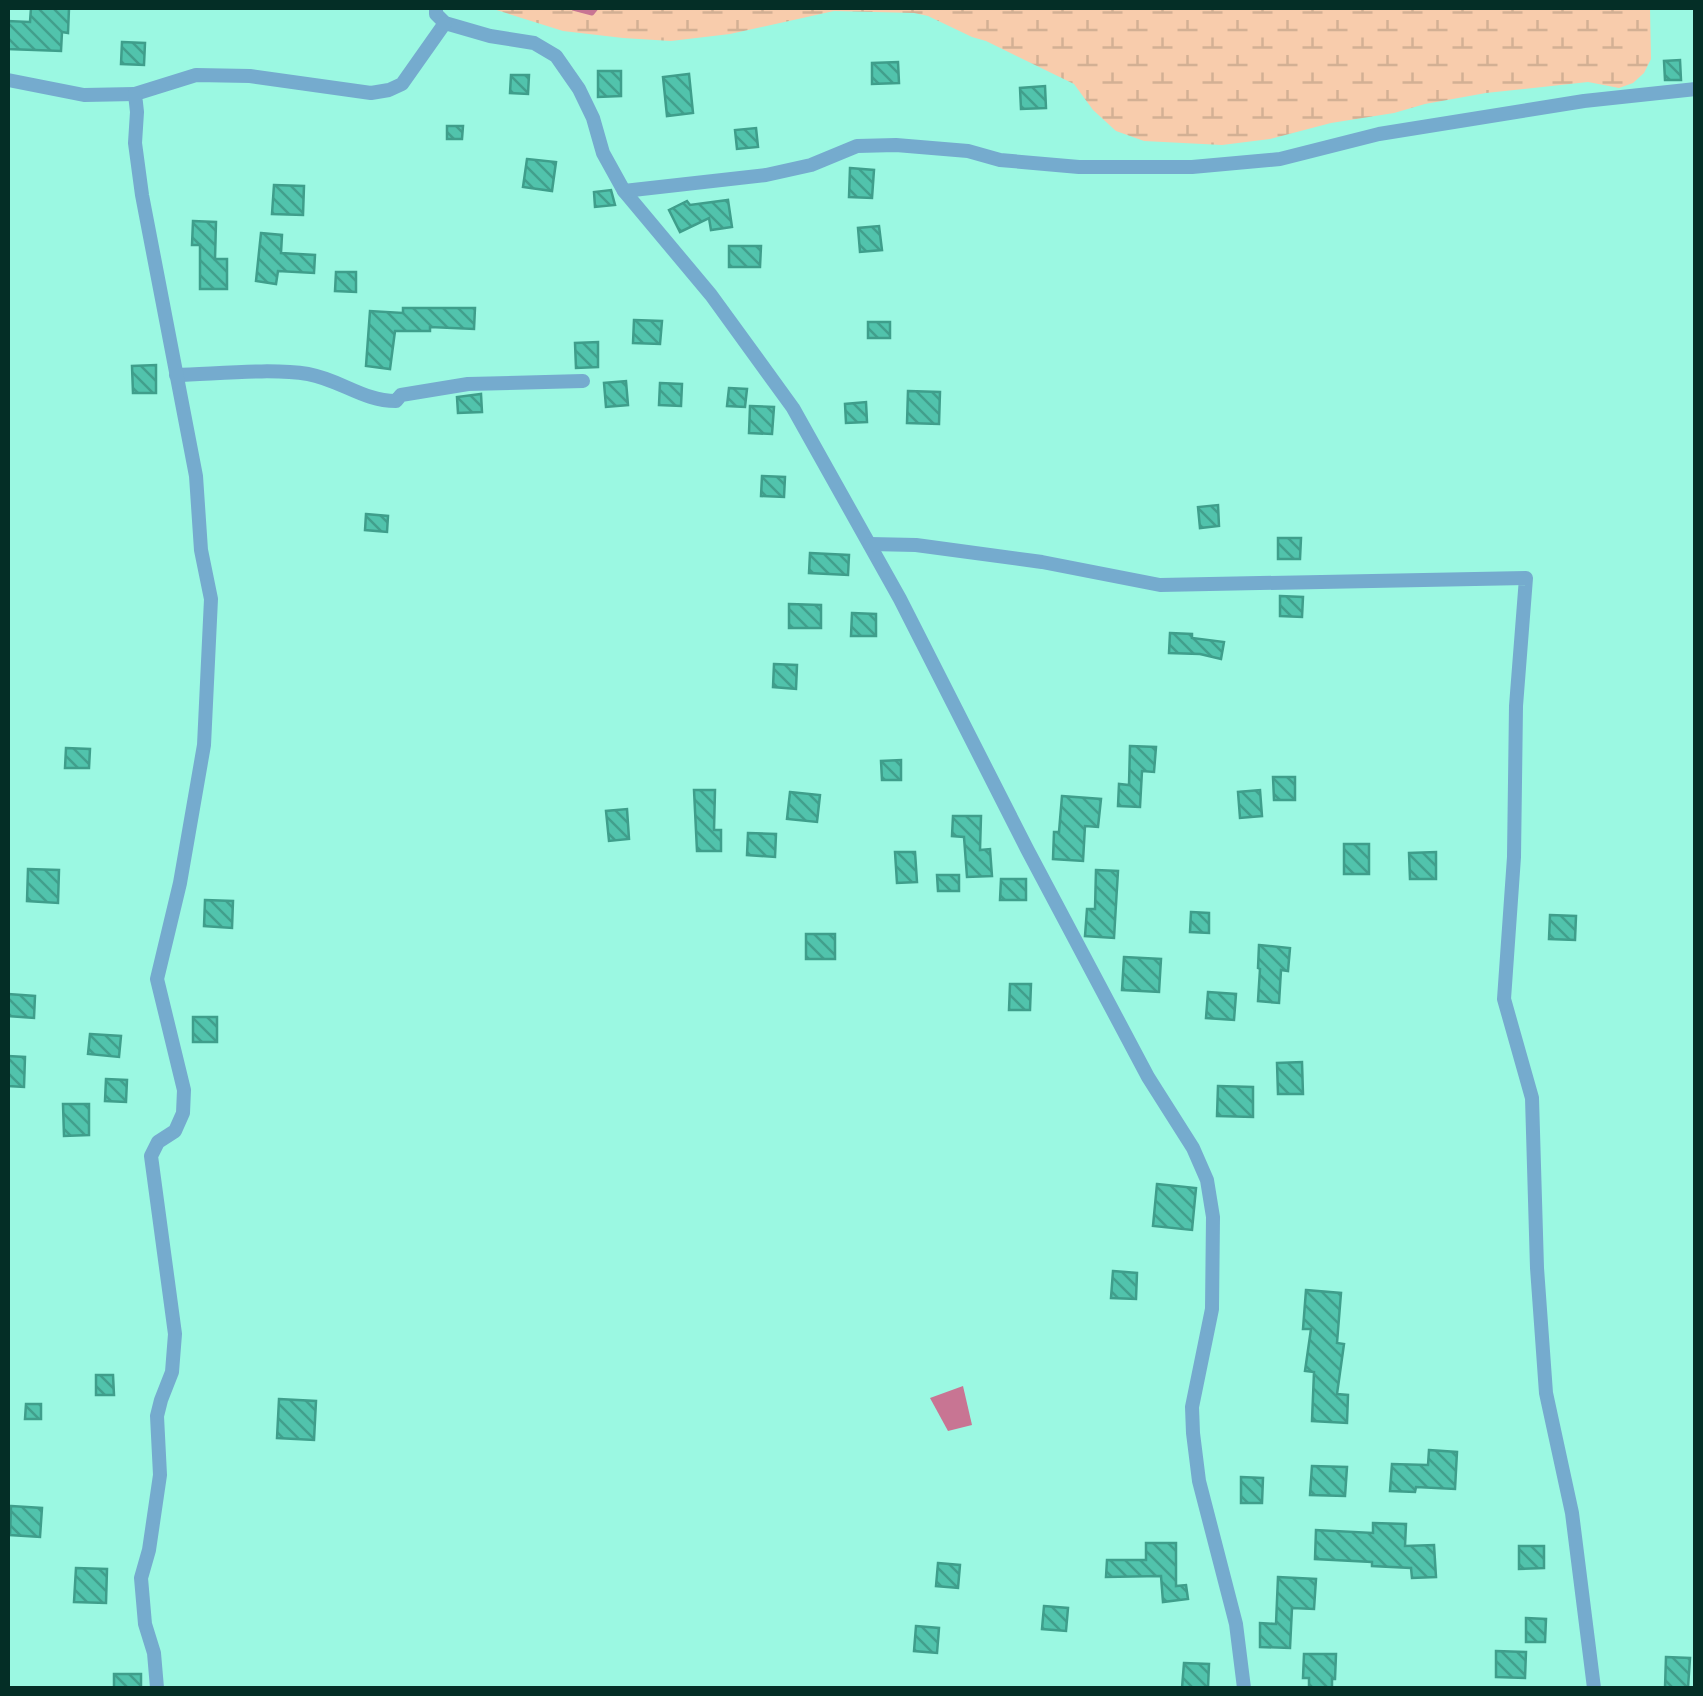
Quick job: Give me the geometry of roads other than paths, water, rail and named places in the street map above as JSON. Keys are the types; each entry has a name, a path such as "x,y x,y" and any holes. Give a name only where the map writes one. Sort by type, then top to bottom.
{"street":[{"path":"436,8 444,22 490,36 534,43 556,56 579,88 603,153 624,191 711,295 793,408 870,544 1148,1078 1193,1148 1206,1180 1213,1218 1212,1308 1192,1406 1193,1433 1199,1481 1236,1624 1244,1688"},
{"path":"8,80 84,96 136,94 196,75 250,76 371,93 402,84 444,22"},
{"path":"624,191 766,175 811,166 857,146 968,151 1000,160 1079,167 1192,166 1280,159 1379,134 1584,101 1696,88"},
{"path":"136,94 135,143 142,195 196,476 201,550 211,599 204,745 180,883 157,979 184,1090 183,1114 176,1131 158,1142 151,1156 175,1334 172,1372 157,1416 160,1475 141,1578 157,1688"},
{"path":"176,375 309,374 378,401 396,401 402,395 468,384 583,381"},
{"path":"870,544 916,545 1042,562 1160,585 1526,578 1516,706 1514,857 1504,999 1532,1098 1546,1393 1572,1513 1594,1688"}],"waterway":[{"path":"573,8 592,13 596,8"}]}
